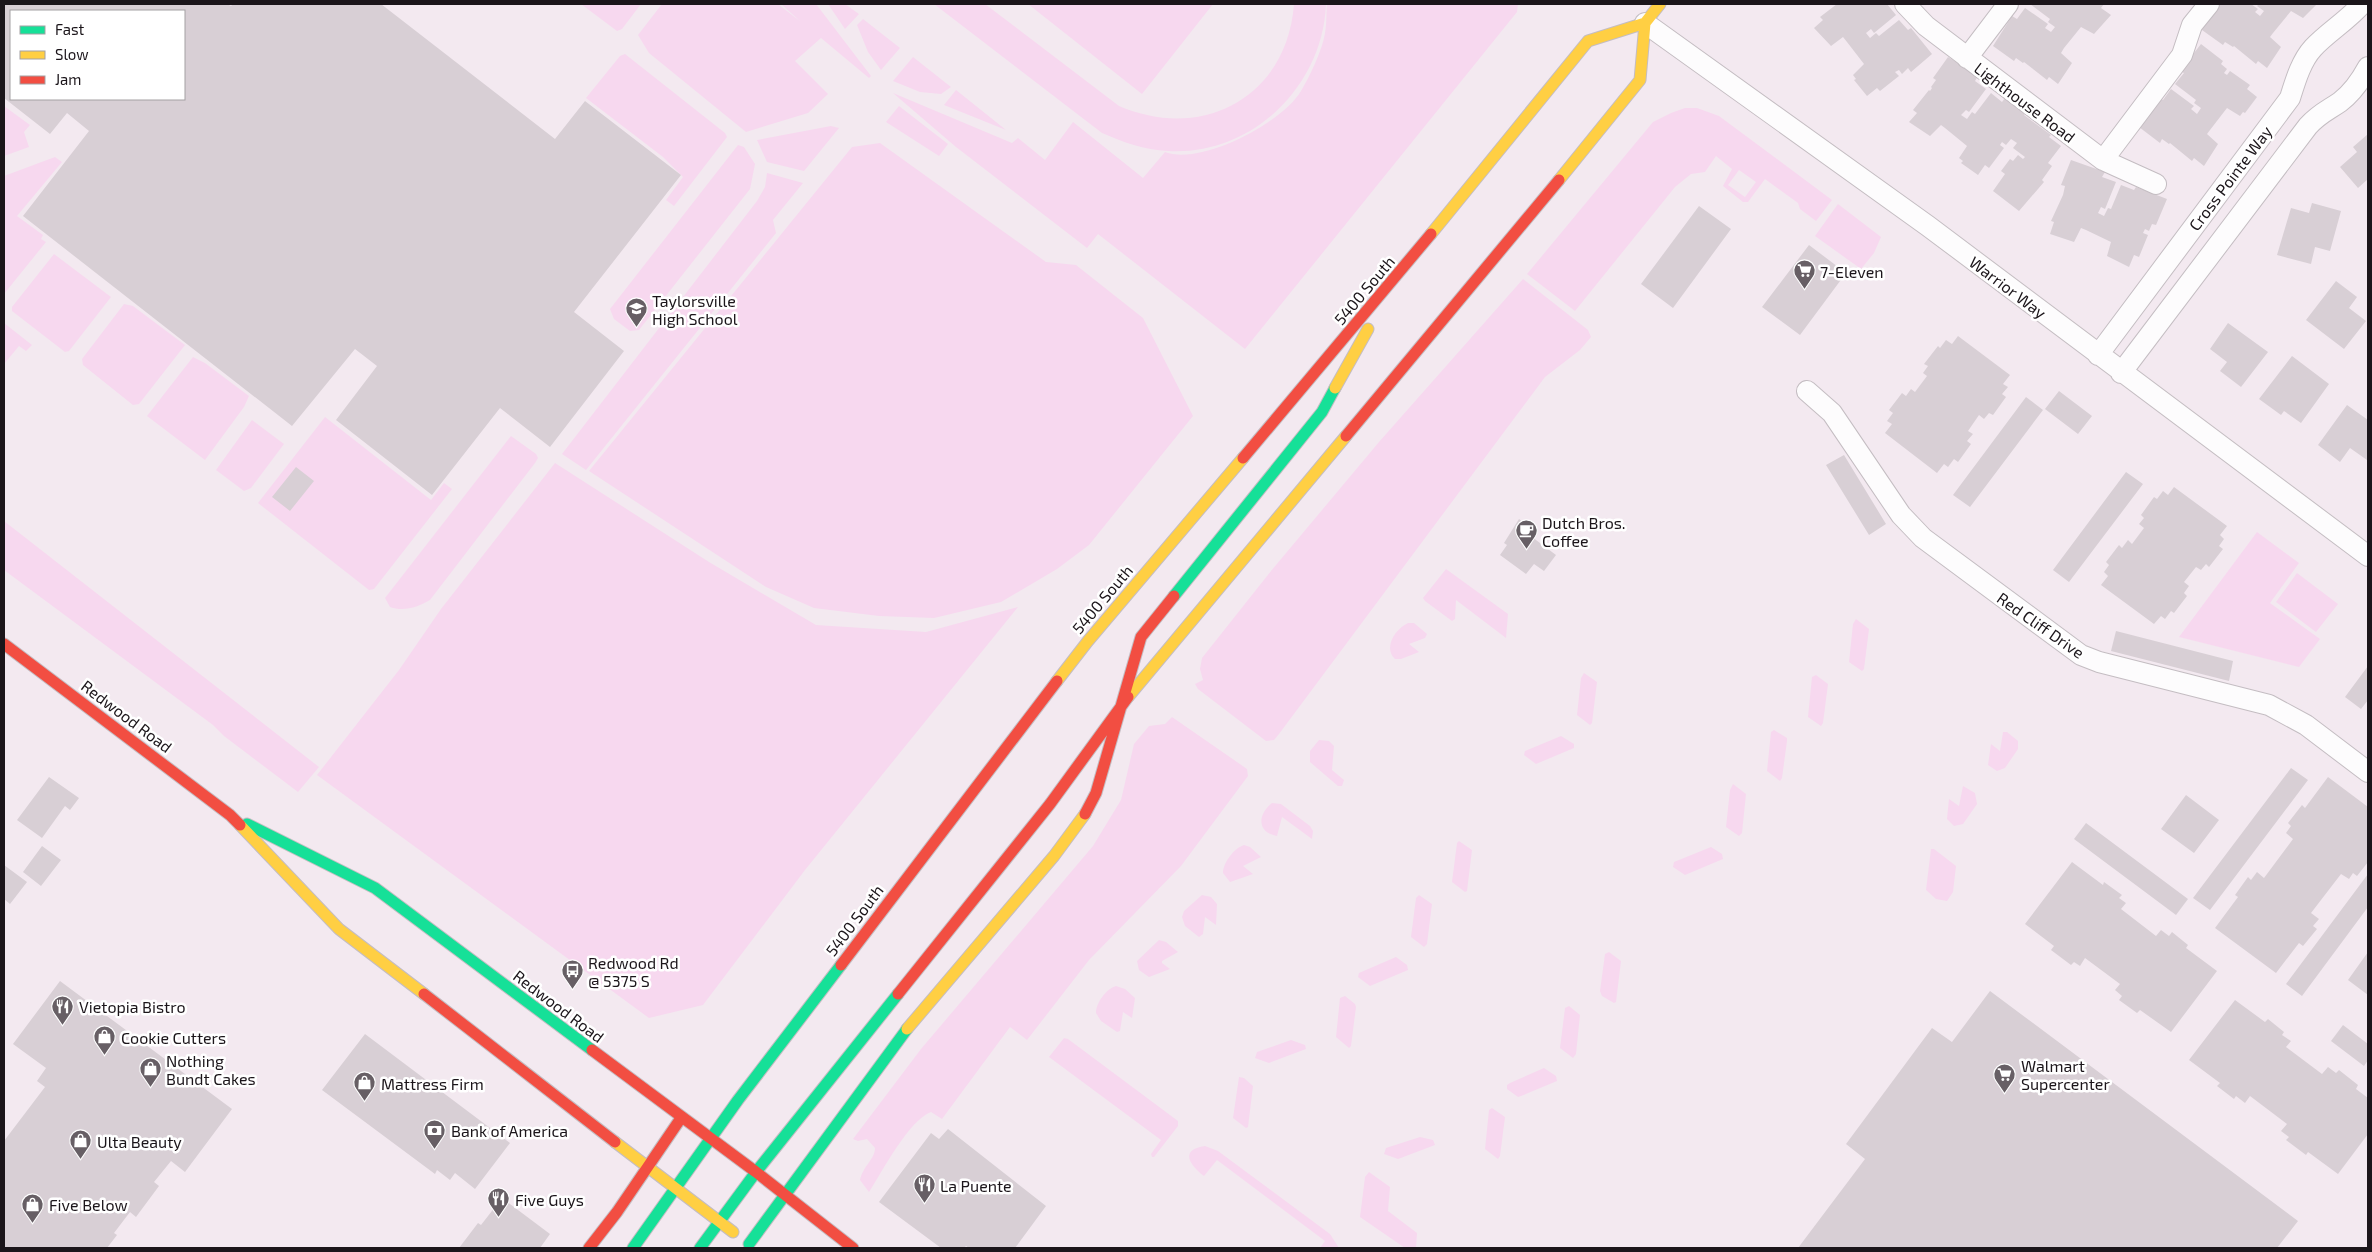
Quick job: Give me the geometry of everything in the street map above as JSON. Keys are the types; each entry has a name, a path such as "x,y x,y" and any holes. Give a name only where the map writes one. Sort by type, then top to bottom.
{"main road":[{"path":"700,1248 756,1172 1050,804 1117,711 1215,590 1505,246 1640,80 1645,23 1660,4"},
{"name":"5400 South","path":"633,1248 747,1087 1088,641 1396,277 1588,42 1645,23"},
{"path":"752,1246 784,1196 897,1040 1054,856 1080,822 1096,793 1117,711 1140,637 1322,412 1396,277"},
{"name":"Redwood Road","path":"4,644 230,815 339,929 752,1246"},
{"name":"Redwood Road","path":"230,815 375,888 681,1118 756,1172 784,1196 853,1248"},
{"path":"589,1248 617,1212 681,1118"}],"street":[{"name":"Lighthouse Road","path":"1905,4 1926,26 2103,160 2156,184"},
{"path":"1967,58 2008,4"},
{"path":"2103,160 2182,55 2192,26 2209,4"},
{"name":"Cross Pointe Way","path":"2098,355 2290,98 2311,50 2351,17 2362,4"},
{"name":"Warrior Way","path":"1645,23 1920,220 2368,556"},
{"name":"Cross Pointe Way","path":"2121,372 2308,126 2321,112 2346,96 2358,84 2368,67"},
{"name":"Red Cliff Drive","path":"1806,391 1832,413 1901,515 1923,538 2081,655 2099,662 2269,705 2306,725 2368,772"}],"shaded area":[{"path":"581,4 641,4 622,29 617,31"},
{"path":"662,4 778,4 801,22 781,4 816,4 871,76 869,78 821,38 795,61 828,94 808,113 746,132 649,53 638,35"},
{"path":"828,4 845,4 859,14 845,29"},
{"path":"934,4 985,4 1119,106 1150,116 1181,118 1209,114 1235,103 1258,87 1276,64 1288,37 1294,4 1326,4 1322,34 1312,62 1297,88 1277,110 1254,128 1228,142 1199,149 1168,151 1134,145 1102,133"},
{"path":"1028,4 1213,4 1142,94"},
{"path":"1327,4 1518,4 1517,12 1245,349 1098,234 1087,248 956,147 893,93 1012,143 1018,138 1045,160 1073,122 1143,178 1165,152 1180,155 1199,153 1219,147 1259,128 1277,116 1291,103 1304,86 1320,50 1326,30"},
{"path":"863,19 900,48 881,70 868,52 857,25"},
{"path":"625,54 725,133 727,137 674,206 666,200 683,177 663,157 586,98 620,56"},
{"path":"913,57 951,87 941,94 920,92 893,81"},
{"path":"956,90 1006,130 944,105"},
{"path":"4,106 30,125 24,132 29,147 4,156"},
{"path":"899,106 948,144 939,156 886,122"},
{"path":"1685,108 1697,108 1719,116 1832,200 1816,221 1800,209 1798,203 1765,179 1748,202 1743,202 1723,186 1732,169 1716,156 1705,172 1691,174 1675,187 1575,311 1527,274 1653,122","holes":["1739,170 1756,182 1745,197 1728,185"]},
{"path":"831,126 839,128 804,171 767,162 757,140"},
{"path":"880,143 1046,262 1076,265 1143,318 1193,416 1089,545 1057,569 1001,602 934,618 879,616 814,608 766,587 589,471 852,147"},
{"path":"738,145 744,147 755,164 750,189 639,330 630,331 614,319 610,309"},
{"path":"55,157 62,162 17,216 43,235 41,239 46,242 4,294 4,176"},
{"path":"767,173 803,183 773,220 776,233 586,470 562,454 757,201 765,187"},
{"path":"1838,204 1881,237 1874,253 1861,269 1815,236"},
{"path":"54,254 111,297 69,351 65,352 12,311 12,307"},
{"path":"1523,279 1588,330 1591,337 1580,350 1545,377 1279,734 1274,740 1266,741 1198,689 1195,684 1203,680 1200,669 1202,658 1271,571 1379,442"},
{"path":"124,304 133,306 185,345 139,404 133,405 83,365 82,359"},
{"path":"4,323 32,345 26,351 19,346 4,364"},
{"path":"193,357 205,363 249,396 244,407 205,460 147,416"},
{"path":"325,417 431,500 444,483 452,489 374,589 369,590 258,503"},
{"path":"252,420 284,444 251,488 244,491 216,470"},
{"path":"511,436 536,454 538,458 535,463 430,600 411,608 400,609 390,607 385,598"},
{"path":"555,463 709,562 816,625 926,632 1018,607 805,870 703,1005 649,1018 317,775 399,670 441,609"},
{"path":"4,521 319,767 298,792 224,736 213,725 4,570"},
{"path":"2257,532 2299,563 2270,603 2320,639 2299,667 2179,637"},
{"path":"1446,569 1508,614 1506,638 1456,600 1455,619 1452,621 1425,601 1423,598"},
{"path":"2297,573 2338,604 2316,632 2276,602"},
{"path":"1856,619 1869,629 1864,669 1862,671 1849,662 1853,624"},
{"path":"1408,623 1414,623 1427,634 1425,638 1409,644 1419,652 1401,659 1395,659 1390,650 1390,644 1395,634"},
{"path":"1584,673 1597,682 1592,723 1590,725 1577,715 1581,678"},
{"path":"1816,675 1828,684 1821,726 1808,717 1812,677"},
{"path":"1172,717 1247,769 1248,776 1181,866 1089,960 1027,1040 1010,1027 942,1119 931,1112 914,1125 869,1192 860,1180 873,1156 875,1148 867,1139 858,1141 853,1139 921,1049 1093,846 1121,800 1134,744 1149,726 1165,724"},
{"path":"1774,730 1787,738 1780,781 1767,771 1771,732"},
{"path":"2003,732 2007,732 2018,741 2018,749 2005,768 1997,771 1988,765 1991,744 2000,751"},
{"path":"1561,736 1574,744 1574,748 1536,764 1524,755 1525,751"},
{"path":"1319,740 1329,741 1334,746 1332,770 1344,780 1342,786 1338,786 1310,762 1310,751"},
{"path":"1733,784 1746,794 1742,833 1739,836 1726,827 1730,790"},
{"path":"1963,786 1975,793 1977,804 1963,824 1954,826 1947,819 1949,799 1959,806"},
{"path":"1272,803 1281,804 1310,826 1313,831 1312,839 1282,817 1277,836 1265,831 1262,827 1262,817 1267,807"},
{"path":"1459,841 1472,850 1467,891 1465,892 1452,882 1457,843"},
{"path":"1244,845 1250,847 1261,857 1243,866 1253,874 1230,882 1223,873 1223,869 1233,853"},
{"path":"1711,847 1722,854 1723,859 1685,875 1673,867 1674,862"},
{"path":"1931,849 1934,849 1956,866 1953,892 1947,901 1936,899 1926,890"},
{"path":"1202,895 1211,897 1217,904 1216,925 1205,917 1203,934 1199,937 1185,926 1182,917 1184,911"},
{"path":"1419,895 1432,904 1427,944 1424,947 1411,937 1416,898"},
{"path":"1159,940 1166,942 1178,952 1162,961 1170,969 1149,977 1139,970 1137,961"},
{"path":"1609,952 1621,961 1616,1002 1614,1003 1602,996 1600,991 1605,954"},
{"path":"1396,957 1407,965 1408,970 1370,986 1358,977 1359,973"},
{"path":"1116,986 1125,989 1135,998 1132,1018 1123,1012 1120,1031 1117,1032 1101,1021 1096,1013 1102,997"},
{"path":"1345,996 1356,1007 1351,1046 1349,1048 1336,1037 1340,998"},
{"path":"1569,1006 1580,1015 1576,1054 1573,1058 1560,1048 1565,1008"},
{"path":"1064,1038 1068,1039 1178,1121 1178,1126 1154,1157 1151,1154 1161,1140 1049,1057"},
{"path":"1291,1040 1305,1045 1306,1049 1269,1063 1255,1058 1257,1052"},
{"path":"1544,1068 1556,1076 1557,1081 1518,1097 1507,1089 1507,1085 1510,1083"},
{"path":"1239,1077 1244,1078 1253,1086 1248,1127 1246,1128 1233,1118"},
{"path":"1492,1108 1505,1117 1498,1159 1485,1149 1489,1110"},
{"path":"1420,1137 1433,1140 1435,1145 1398,1159 1384,1154 1386,1148"},
{"path":"1205,1146 1218,1151 1330,1234 1339,1248 1320,1248 1325,1241 1217,1160 1204,1176 1191,1163 1189,1155 1197,1148"},
{"path":"1369,1172 1390,1187 1388,1211 1417,1233 1416,1248 1405,1248 1360,1217 1365,1177"}],"building":[{"name":"Taylorsville High School","path":"4,4 227,4 231,6 233,4 381,4 555,139 585,101 681,175 574,312 624,351 550,447 500,408 432,495 336,420 377,366 355,349 292,426 23,216 89,131 67,113 50,134 4,98"},
{"path":"1837,4 1887,4 1896,15 1874,33 1871,29 1866,33 1870,38 1876,33 1879,36 1899,20 1908,30 1911,28 1932,54 1911,72 1908,68 1902,74 1899,70 1895,72 1899,76 1880,91 1877,88 1867,96 1854,80 1856,79 1853,75 1864,64 1847,42 1843,37 1831,46 1814,28 1823,20 1820,17"},
{"path":"2030,4 2104,4 2101,8 2111,15 2094,34 2081,27 2064,48 2061,53 2072,63 2058,84 2049,77 2047,80 2024,62 2016,58 2014,61 1993,46 2012,16 2017,19 2025,8 2048,24 2045,28 2051,32 2055,27 2048,22 2050,19"},
{"path":"2219,4 2251,4 2258,9 2255,12 2260,16 2264,11 2257,6 2259,4 2317,4 2303,18 2291,11 2273,33 2270,37 2281,47 2267,68 2258,61 2256,64 2234,46 2225,42 2223,45 2202,30"},
{"path":"2201,44 2223,61 2221,64 2227,69 2224,73 2227,75 2230,71 2250,85 2247,89 2257,97 2245,113 2243,112 2240,116 2227,108 2210,130 2207,134 2218,144 2204,166 2194,158 2192,161 2170,143 2162,139 2160,143 2139,127 2158,97 2163,100 2171,89 2194,106 2191,109 2197,114 2201,108 2194,103 2196,100 2175,84 2184,73 2180,71"},
{"path":"1948,57 1978,76 1975,81 1986,89 1969,112 1966,110 1961,115 1967,119 1972,112 1975,114 1991,93 2002,102 2005,98 2026,113 2024,115 2051,135 2049,137 2061,146 2048,163 2052,166 2042,180 2044,182 2019,211 1993,191 2005,174 2001,171 2010,159 2013,161 2018,155 2023,159 2025,157 2013,148 2017,143 2011,139 2006,145 2002,142 2000,145 2004,148 1989,168 1985,165 1978,175 1961,163 1963,161 1959,158 1967,146 1945,128 1941,125 1930,136 1909,122 1917,113 1913,110 1932,88 1936,80 1933,78"},
{"path":"2368,134 2368,179 2358,188 2340,167 2357,152 2353,147"},
{"path":"2071,160 2105,172 2102,177 2116,182 2105,209 2101,207 2098,213 2104,216 2108,208 2111,209 2121,185 2134,190 2136,187 2167,199 2156,225 2152,224 2149,231 2145,229 2143,233 2148,235 2139,257 2134,255 2129,267 2107,256 2111,242 2086,230 2081,228 2074,242 2050,234 2054,222 2051,221 2063,195 2065,186 2061,185"},
{"path":"2312,203 2341,211 2330,251 2315,247 2311,264 2277,255 2291,208 2309,213"},
{"path":"1699,206 1731,229 1673,308 1641,284"},
{"name":"7-Eleven","path":"1809,245 1846,273 1800,335 1762,307"},
{"path":"2336,281 2357,297 2349,308 2366,321 2344,349 2306,320"},
{"path":"2228,323 2268,352 2241,387 2220,371 2227,362 2210,349"},
{"path":"1958,336 2010,375 2003,384 2008,387 2002,394 2006,397 1993,415 1989,413 1984,419 1979,415 1968,431 1973,434 1967,441 1971,444 1958,462 1954,459 1948,467 1944,464 1937,473 1885,433 1892,424 1887,421 1893,413 1889,410 1902,393 1906,396 1911,389 1915,392 1927,376 1923,373 1928,366 1924,364 1938,346 1940,348 1946,340 1952,344"},
{"path":"2292,356 2329,384 2301,423 2284,411 2281,415 2259,399"},
{"path":"2059,391 2092,416 2078,434 2045,409"},
{"path":"2026,397 2043,410 1970,507 1953,495"},
{"path":"2347,405 2368,420 2367,460 2350,448 2340,462 2318,445"},
{"path":"1844,455 1886,524 1869,535 1826,465"},
{"path":"296,467 314,481 290,511 272,497"},
{"path":"2126,472 2143,484 2069,582 2053,570"},
{"path":"2174,487 2227,526 2220,535 2224,539 2219,546 2223,549 2209,567 2206,564 2201,570 2196,567 2184,582 2189,586 2184,593 2187,596 2174,613 2171,611 2165,619 2161,616 2154,624 2101,585 2108,576 2104,572 2109,565 2106,562 2119,545 2122,548 2128,540 2132,544 2144,528 2139,524 2144,518 2141,515 2154,497 2157,499 2163,491 2168,495"},
{"name":"Dutch Bros. Coffee","path":"1519,519 1528,526 1524,531 1556,555 1544,571 1534,564 1526,574 1500,555 1507,545 1504,543"},
{"path":"2116,631 2233,661 2229,681 2111,651"},
{"path":"2368,666 2368,700 2361,709 2345,697"},
{"path":"2291,768 2308,780 2210,910 2193,898"},
{"path":"49,777 79,798 70,810 65,806 42,838 17,820"},
{"path":"2328,777 2368,807 2368,862 2357,876 2353,873 2349,879 2341,874 2311,913 2319,919 2313,926 2317,929 2303,946 2299,943 2276,973 2215,928 2238,897 2235,895 2248,877 2251,880 2257,872 2264,878 2293,839 2286,833 2291,826 2288,823 2302,805 2305,808"},
{"path":"2186,795 2219,820 2194,853 2161,829"},
{"path":"2086,823 2188,899 2176,915 2074,839"},
{"path":"42,846 61,860 41,886 23,872"},
{"path":"2072,862 2103,885 2104,882 2122,895 2119,898 2126,903 2121,909 2156,936 2161,930 2169,936 2172,932 2188,945 2186,948 2217,971 2171,1032 2140,1010 2137,1013 2119,1000 2122,996 2115,990 2120,984 2085,958 2080,966 2074,962 2071,965 2051,950 2054,946 2025,924"},
{"path":"4,865 27,882 10,904 4,899"},
{"path":"2368,874 2368,907 2302,996 2286,984"},
{"path":"2368,952 2368,995 2348,980"},
{"path":"60,981 232,1109 185,1172 171,1161 154,1182 159,1186 136,1217 130,1212 114,1233 117,1235 107,1248 4,1248 4,1141 45,1087 37,1081 46,1068 13,1044"},
{"name":"Walmart Supercenter","path":"1990,991 2298,1221 2277,1248 1798,1248 1865,1159 1846,1144 1932,1028 1952,1042"},
{"path":"2235,1000 2265,1022 2268,1019 2284,1032 2282,1035 2291,1041 2286,1047 2322,1074 2328,1067 2336,1073 2339,1070 2358,1085 2356,1089 2368,1098 2368,1134 2338,1174 2308,1152 2306,1155 2286,1140 2289,1137 2281,1131 2287,1124 2250,1096 2245,1103 2236,1096 2234,1099 2217,1086 2220,1083 2189,1060"},
{"path":"2343,1025 2368,1044 2368,1060 2364,1066 2331,1041"},
{"path":"365,1034 510,1143 475,1189 455,1173 450,1180 437,1170 435,1174 322,1090"},
{"path":"948,1129 1046,1206 1015,1248 969,1248 966,1246 964,1248 941,1248 879,1202 931,1133 939,1139"},
{"path":"502,1198 550,1234 540,1248 459,1248 478,1223 481,1225"}],"traffic: fast":[{"path":"1174,596 1322,412 1335,388"},
{"path":"247,824 375,888 592,1050"},
{"path":"633,1248 738,1100 841,965"},
{"path":"700,1248 756,1172 898,994"},
{"path":"749,1244 907,1029"}],"traffic: slow":[{"path":"1559,180 1640,80 1645,23 1660,4"},
{"path":"1431,234 1588,41 1645,23"},
{"path":"1335,388 1368,329"},
{"path":"1128,697 1346,436"},
{"path":"1057,681 1088,641 1243,458"},
{"path":"907,1029 1054,856 1085,814"},
{"path":"240,825 339,929 424,994"},
{"path":"615,1142 733,1232"}],"traffic: jam":[{"path":"1346,436 1559,180"},
{"path":"1243,458 1431,234"},
{"path":"1085,814 1096,793 1141,637 1174,596"},
{"path":"4,644 230,815 240,825"},
{"path":"841,965 1057,681"},
{"path":"898,994 1050,804 1128,697"},
{"path":"424,994 615,1142"},
{"path":"592,1050 756,1172 853,1248"},
{"path":"589,1248 617,1212 681,1118"}],"place":[{"name":"7-Eleven","path":"1804,290"},
{"name":"Taylorsville High School","path":"636,328"},
{"name":"Dutch Bros. Coffee","path":"1526,550"},
{"name":"Redwood Rd @ 5375 S","path":"572,990"},
{"name":"Vietopia Bistro","path":"63,1025"},
{"name":"Cookie Cutters","path":"105,1056"},
{"name":"Nothing Bundt Cakes","path":"150,1088"},
{"name":"Walmart Supercenter","path":"2005,1093"},
{"name":"Mattress Firm","path":"365,1102"},
{"name":"Bank of America","path":"435,1149"},
{"name":"Ulta Beauty","path":"81,1160"},
{"name":"La Puente","path":"924,1204"},
{"name":"Five Guys","path":"499,1218"},
{"name":"Five Below","path":"33,1223"}]}
